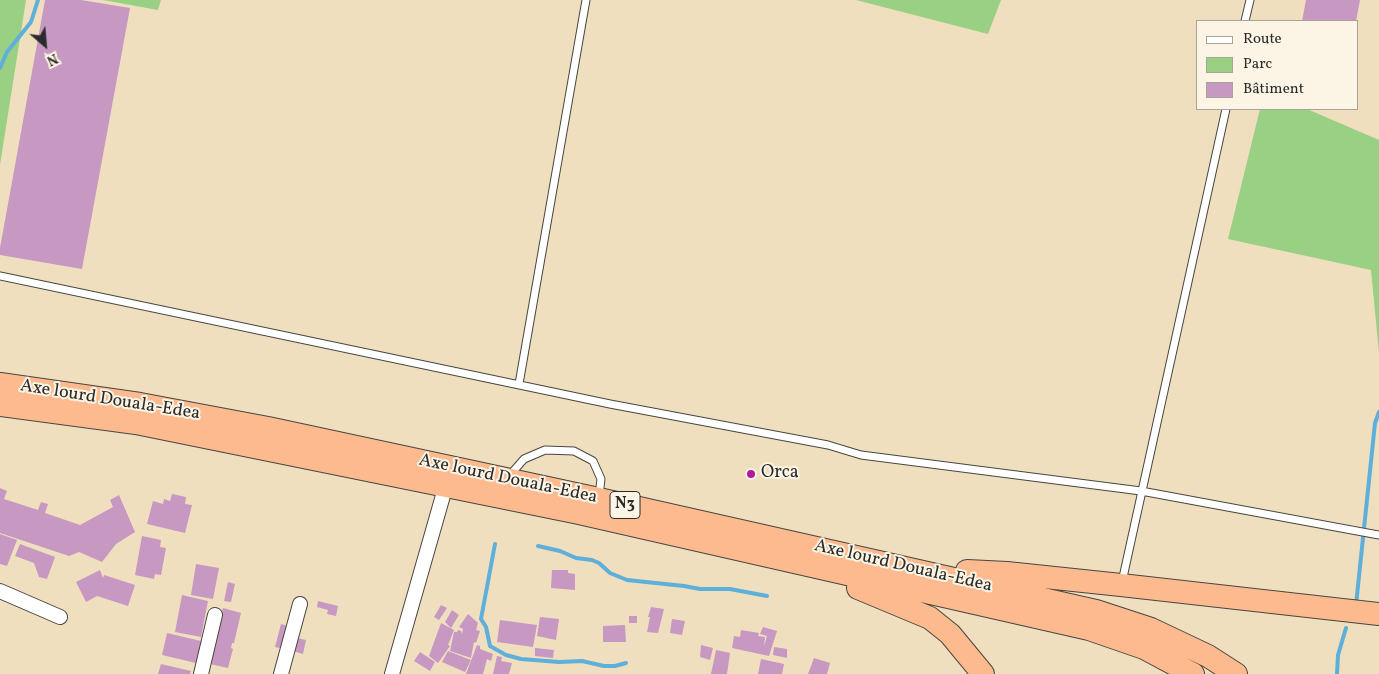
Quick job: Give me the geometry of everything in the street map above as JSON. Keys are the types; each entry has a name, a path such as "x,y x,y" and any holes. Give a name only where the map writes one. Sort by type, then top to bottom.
{"highway":[{"name":"Axe lourd Douala-Edea","path":"3,395 140,404 268,428 599,499 1096,611 1151,629 1208,656 1236,674"},
{"name":"Axe lourd Douala-Edea","path":"3,395 579,512 1089,629 1144,648 1193,674"},
{"path":"783,559 930,618 950,634 983,674"},
{"path":"904,568 1007,573 1379,614"}],"street":[{"path":"392,674 446,485"},
{"path":"0,591 60,617"},
{"path":"281,674 300,604"},
{"path":"201,674 215,615"}],"lane":[{"path":"519,384 586,0"},
{"path":"1245,20 1250,0"},
{"path":"1121,585 1226,110"},
{"path":"0,276 610,404 828,445 861,455 1141,492 1379,535"},
{"path":"505,480 524,459 546,450 574,451 593,461 601,479 599,499"}],"green space":[{"path":"0,0 26,0 0,165"},
{"path":"103,0 161,0 158,10"},
{"path":"856,0 1001,0 988,34"},
{"path":"1260,110 1309,110 1379,140 1379,353 1371,270 1228,239"}],"building":[{"path":"45,0 81,0 130,8 82,269 0,255"},
{"path":"1306,0 1360,0 1356,20 1302,20"},
{"path":"0,488 7,491 4,499 38,510 41,502 48,504 45,513 80,525 113,507 110,500 119,495 135,532 116,544 102,562 79,552 69,556 0,533"},
{"path":"172,494 186,497 185,504 192,505 185,533 147,524 153,501 163,504 164,499 170,501"},
{"path":"0,534 17,540 7,566 0,564"},
{"path":"142,536 161,540 160,547 166,548 161,575 155,574 154,579 135,575"},
{"path":"20,544 55,557 47,579 39,577 34,563 15,556"},
{"path":"196,564 219,568 213,599 191,595"},
{"path":"100,570 103,578 104,575 135,585 128,606 97,596 86,602 76,582"},
{"path":"552,570 568,570 568,573 575,574 575,590 551,588"},
{"path":"228,582 235,584 231,602 224,601"},
{"path":"182,595 208,601 201,637 175,632"},
{"path":"318,601 338,606 336,616 327,614 328,610 317,607"},
{"path":"441,605 447,608 439,620 434,617"},
{"path":"651,607 664,609 658,633 647,632"},
{"path":"223,608 241,613 234,643 232,643 231,648 233,649 228,668 210,664"},
{"path":"452,610 459,615 451,628 445,622"},
{"path":"468,614 478,623 476,630 480,631 476,643 474,642 471,658 450,651 454,632 458,630 462,634 463,629 459,627"},
{"path":"629,616 637,616 637,623 629,623"},
{"path":"540,617 559,619 556,640 537,636"},
{"path":"672,619 685,621 682,635 670,633"},
{"path":"500,620 537,625 533,647 497,642"},
{"path":"288,621 293,622 285,649 275,647 281,624 287,626"},
{"path":"441,623 454,630 448,645 450,646 438,663 429,656"},
{"path":"625,625 626,642 603,642 603,626"},
{"path":"763,627 777,631 769,656 732,648 734,636 740,637 741,630 759,633 758,636 765,637 764,646 767,636 760,634"},
{"path":"167,633 201,641 196,663 162,655"},
{"path":"292,637 306,640 303,654 289,650"},
{"path":"477,645 480,646 480,649 493,654 491,661 487,659 483,674 466,674"},
{"path":"701,645 713,648 710,660 700,657"},
{"path":"774,647 787,649 787,658 773,655"},
{"path":"535,648 554,650 553,658 535,656"},
{"path":"716,650 730,653 727,674 711,674"},
{"path":"448,651 471,660 465,672 442,662"},
{"path":"420,652 435,662 430,671 414,661"},
{"path":"497,656 502,657 501,661 512,663 509,674 493,674"},
{"path":"814,658 830,663 827,674 808,674"},
{"path":"761,659 784,664 782,674 758,674"},
{"path":"161,664 191,671 190,674 158,674"}],"waterway":[{"path":"0,68 7,52 31,22 38,0"},
{"path":"1356,605 1375,423 1379,412"},
{"path":"495,544 481,619 486,627 490,646 506,655 521,659 559,662 582,661 604,666 626,663"},
{"path":"538,546 560,551 576,558 592,560 599,563 610,573 627,580 700,589 730,589 767,596"},
{"path":"1337,674 1338,655 1346,628"}],"place":[{"name":"Orca","path":"751,474"}]}
